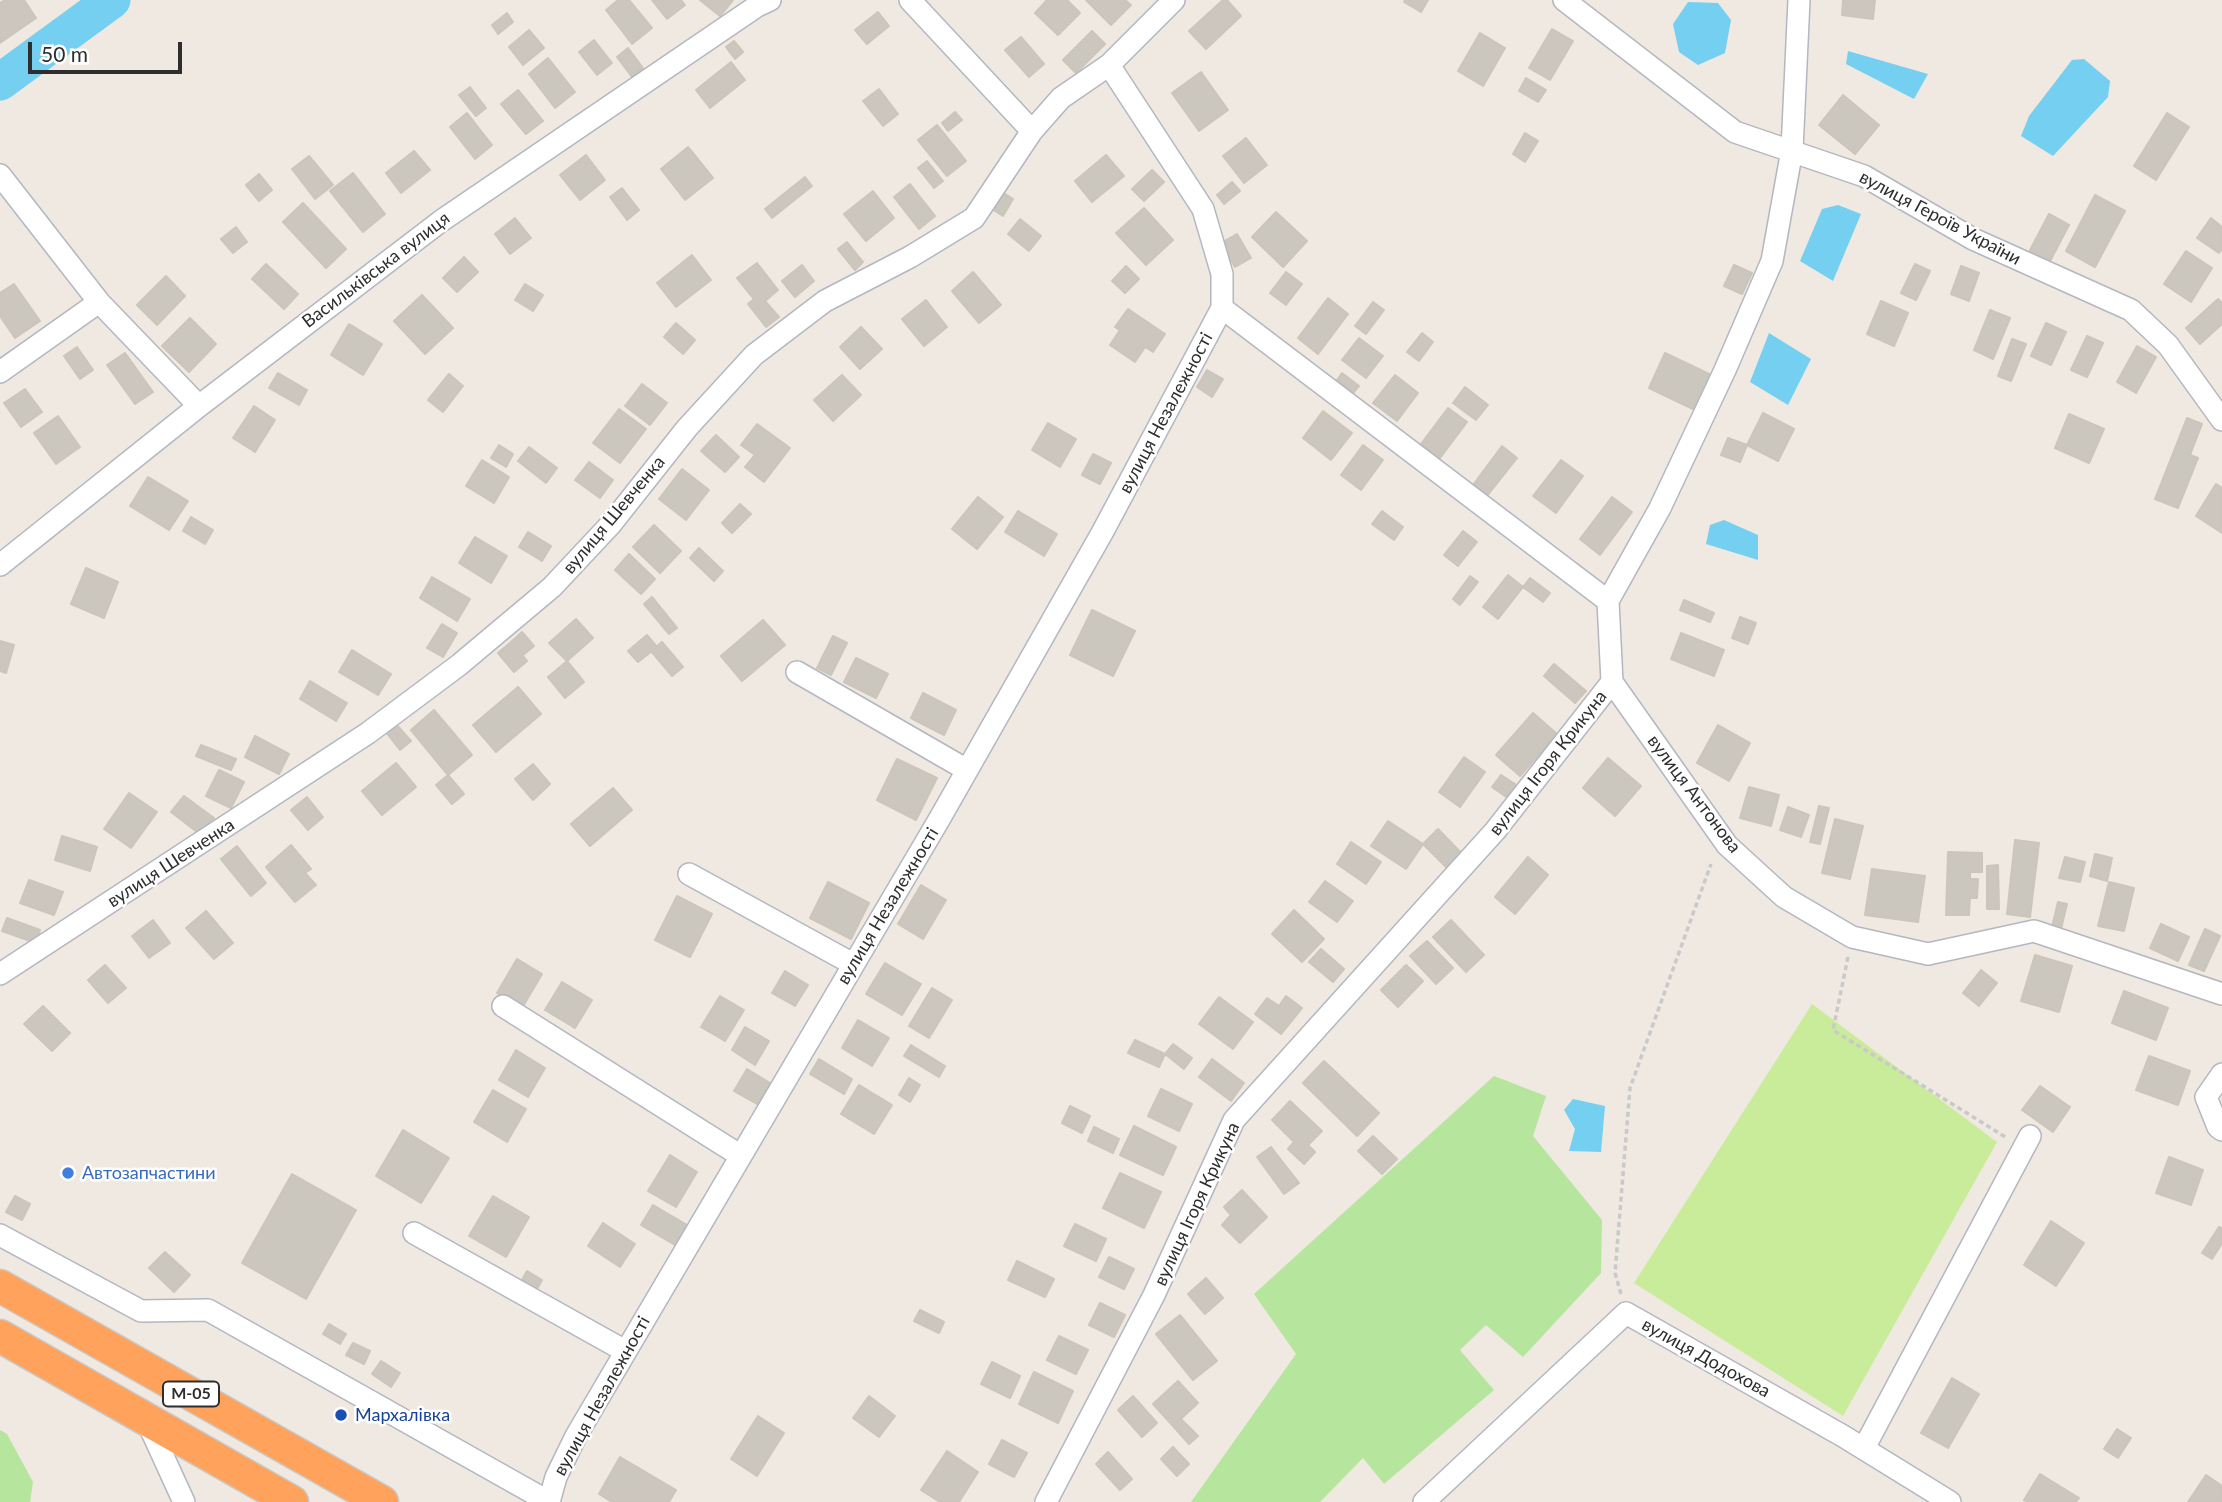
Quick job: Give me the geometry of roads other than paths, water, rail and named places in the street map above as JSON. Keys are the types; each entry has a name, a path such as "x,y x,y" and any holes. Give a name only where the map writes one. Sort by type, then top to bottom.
{"highway":[{"name":"М-05","path":"0,1286 382,1502"},
{"name":"М-05","path":"0,1336 292,1502"}],"street":[{"name":"Васильківська вулиця","path":"0,565 199,406 441,220 757,6 770,0"},
{"path":"910,0 1032,131"},
{"name":"вулиця Шевченка","path":"0,974 368,733 459,665 560,578 611,524 687,428 754,355 825,301 910,257 974,218 1032,131 1061,98 1109,65 1174,0"},
{"name":"вулиця Героїв України","path":"1564,0 1735,132 1864,176 1973,239 2131,310 2168,345 2222,420"},
{"path":"1109,65 1203,209 1222,274 1222,308 1608,601 1660,508 1725,370 1772,261 1791,150 1799,0"},
{"path":"0,175 99,302 199,406"},
{"path":"0,372 99,302"},
{"name":"вулиця Незалежності","path":"549,1502 556,1477 576,1436 967,770 1102,533 1222,308"},
{"name":"вулиця Ігоря Крикуна","path":"1046,1502 1154,1295 1234,1120 1495,831 1612,682 1608,601"},
{"path":"797,672 967,770"},
{"name":"вулиця Антонова","path":"1612,682 1727,845 1784,897 1852,937 1928,954 2034,932 2222,994"},
{"path":"690,874 853,964"},
{"path":"503,1006 741,1156"},
{"path":"2222,1074 2206,1097 2218,1127 2222,1130"},
{"path":"1864,1448 2027,1142"},
{"path":"414,1233 625,1351"},
{"path":"0,1234 141,1311 208,1310 549,1502"},
{"name":"вулиця Додохова","path":"1424,1502 1626,1313 1864,1448 1926,1496 1950,1502"},
{"path":"146,1419 184,1502"}],"water":[{"path":"1688,2 1718,3 1731,20 1725,53 1698,65 1679,52 1673,24"},
{"path":"1848,51 1928,74 1914,99 1846,64"},
{"path":"2084,59 2110,81 2108,97 2053,156 2021,136 2029,116 2072,60"},
{"path":"1838,205 1861,214 1833,281 1800,261 1822,209"},
{"path":"1769,333 1811,359 1788,405 1750,382"},
{"path":"1724,520 1758,535 1758,560 1706,544 1710,525"},
{"path":"1573,1099 1605,1106 1601,1152 1569,1151 1575,1129 1564,1110"}],"waterway":[{"path":"0,82 112,0"}],"place":[{"name":"Автозапчастини","path":"68,1173"},
{"name":"Мархалівка","path":"341,1415"}]}
